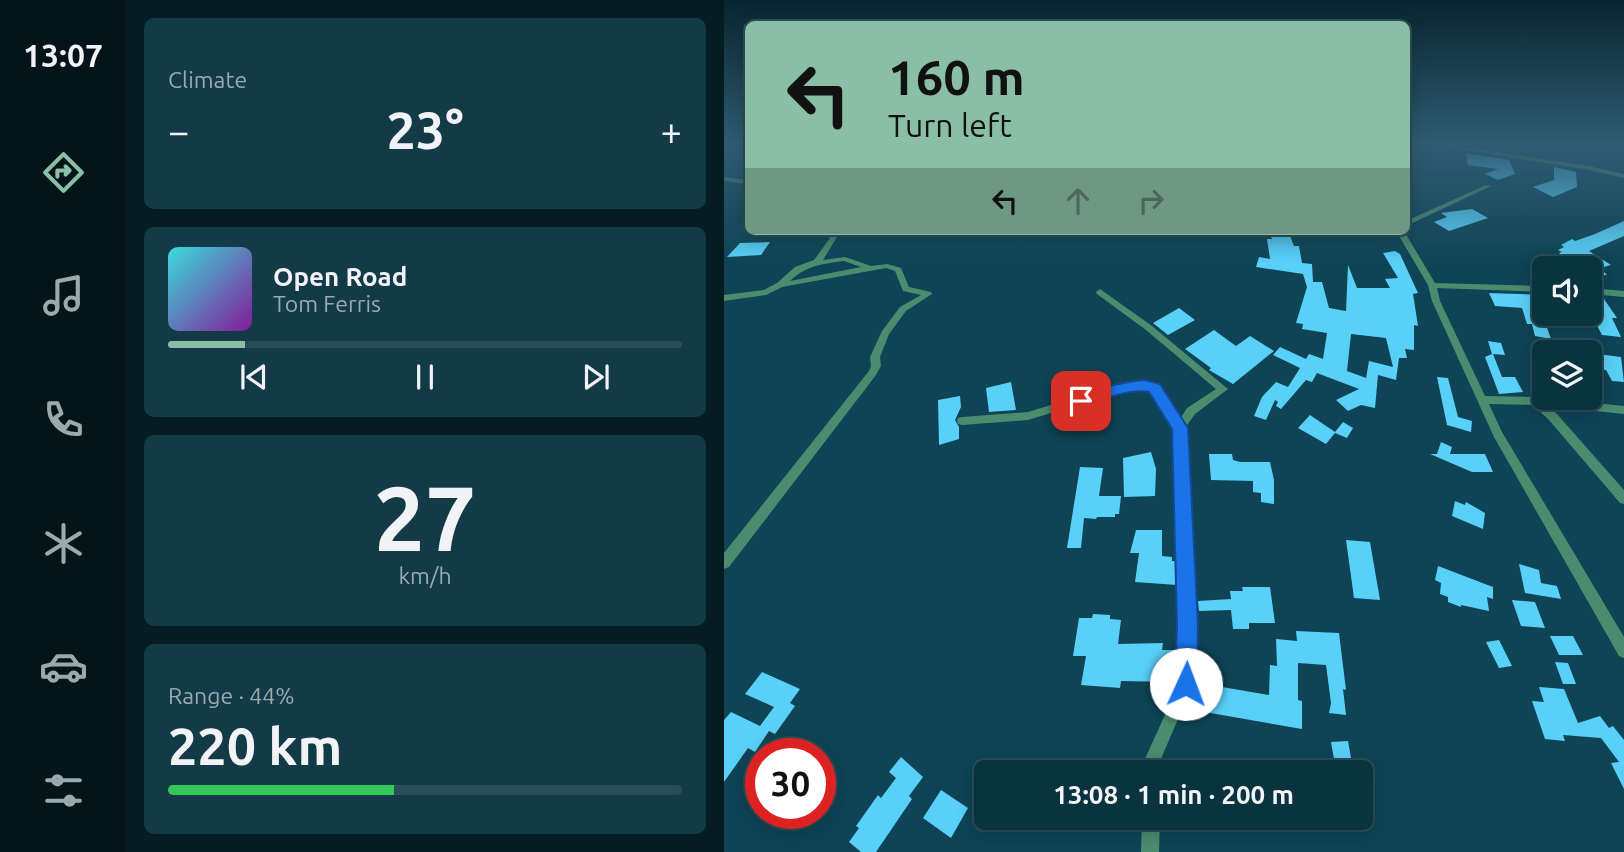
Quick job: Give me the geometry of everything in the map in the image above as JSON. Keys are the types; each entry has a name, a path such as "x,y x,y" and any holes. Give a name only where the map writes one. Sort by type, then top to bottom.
{"street":[{"path":"1410,222 1488,186"},
{"path":"814,263 834,238 832,235"},
{"path":"1402,235 1432,285 1436,301 1498,434 1624,651"},
{"path":"724,298 766,292 780,285 798,269 814,263 845,259 870,268"},
{"path":"724,564 873,373 879,344 902,309 928,294 906,289 898,270 887,266 780,285"},
{"path":"1432,285 1532,289"},
{"path":"1100,292 1223,388 1191,411 1180,428"},
{"path":"1602,292 1624,294"},
{"path":"962,421 1028,416 1107,392 1145,386 1154,388 1180,428 1188,625 1186,684 1152,760"},
{"path":"1484,400 1532,401"},
{"path":"1602,408 1624,410"},
{"path":"1545,410 1624,499"},
{"path":"1150,852 1151,830"}],"building":[{"path":"1543,184 1577,184 1577,187 1553,197 1533,187"},
{"path":"1472,209 1488,218 1449,231 1434,222 1447,217 1441,213"},
{"path":"1624,221 1624,236 1589,251 1597,256 1562,256 1559,253 1562,252 1558,250 1564,247 1561,245 1572,239 1575,241"},
{"path":"1270,235 1290,235 1294,246 1299,246 1302,263 1312,264 1313,282 1322,282 1329,308 1346,311 1348,265 1357,288 1390,288 1385,279 1398,278 1383,253 1395,251 1400,254 1418,293 1413,294 1418,326 1414,325 1414,350 1405,349 1407,358 1399,358 1396,380 1378,375 1375,408 1361,405 1348,411 1336,400 1359,389 1317,373 1312,382 1306,380 1281,409 1276,406 1278,402 1275,400 1266,420 1254,416 1262,397 1276,382 1288,387 1300,368 1273,355 1280,347 1306,359 1309,354 1323,359 1327,333 1302,329 1303,324 1296,323 1307,287 1303,274 1256,267 1259,257 1270,259 1267,239 1272,239","holes":["1351,334 1386,338 1393,367 1369,361 1366,378 1347,371"]},
{"path":"770,242 761,255 727,257 740,243"},
{"path":"1602,259 1611,265 1602,267"},
{"path":"1489,293 1532,295 1532,324 1527,324 1522,308 1495,306"},
{"path":"1602,298 1607,299 1604,299 1617,318 1612,318 1621,337 1602,335 1597,326 1602,326"},
{"path":"1179,308 1195,320 1168,335 1153,323"},
{"path":"1532,326 1546,326 1551,339 1535,336"},
{"path":"1214,330 1236,346 1250,336 1274,351 1233,384 1209,370 1211,368 1185,349"},
{"path":"1488,341 1501,343 1505,355 1493,354 1502,377 1515,377 1523,392 1499,394 1485,357 1492,354"},
{"path":"1602,355 1621,357 1624,382 1612,381 1606,370 1602,370"},
{"path":"1437,377 1448,378 1458,417 1472,421 1471,432 1447,425"},
{"path":"1011,382 1016,410 989,412 986,388"},
{"path":"960,396 961,407 955,420 959,427 959,439 939,445 938,400"},
{"path":"1310,415 1335,432 1343,422 1353,428 1347,438 1335,433 1326,444 1298,428"},
{"path":"1441,442 1452,447 1450,454 1485,454 1493,472 1472,472 1430,454 1437,454"},
{"path":"1151,452 1156,469 1155,496 1124,497 1123,458"},
{"path":"1209,454 1232,454 1233,460 1240,462 1270,462 1274,480 1274,504 1261,502 1261,493 1253,492 1253,481 1211,480"},
{"path":"1080,467 1103,468 1099,496 1121,496 1119,514 1115,514 1115,517 1084,518 1081,548 1067,548"},
{"path":"1455,501 1465,505 1466,502 1485,513 1483,529 1452,516"},
{"path":"1136,530 1162,530 1162,556 1172,557 1172,561 1176,561 1177,585 1135,582 1139,553 1130,553"},
{"path":"1346,540 1370,542 1380,600 1354,598"},
{"path":"1519,564 1539,570 1541,583 1557,586 1561,599 1525,593"},
{"path":"1438,566 1493,587 1493,599 1487,597 1489,611 1448,602 1448,597 1440,594 1441,583 1435,580"},
{"path":"1242,587 1270,587 1275,623 1249,623 1249,629 1233,629 1231,610 1199,611 1198,601 1231,599 1230,591 1243,591"},
{"path":"1512,600 1535,602 1545,628 1521,626"},
{"path":"1093,614 1110,615 1110,619 1121,620 1118,644 1163,643 1162,650 1175,650 1175,673 1169,673 1169,682 1121,681 1120,688 1081,685 1086,656 1073,656 1079,618 1092,618"},
{"path":"1296,631 1339,633 1346,690 1343,689 1346,715 1329,713 1331,703 1326,665 1298,663 1298,700 1302,701 1302,729 1199,711 1202,688 1215,691 1216,686 1269,695 1270,665 1277,666 1276,639 1297,641"},
{"path":"1550,636 1573,636 1583,655 1559,655"},
{"path":"1499,640 1512,666 1499,668 1486,642"},
{"path":"1555,662 1568,663 1576,684 1563,684"},
{"path":"762,672 800,689 790,703 795,706 775,734 769,731 764,738 745,738 745,752 724,782 724,720 731,712 760,726 774,707 745,694"},
{"path":"1539,687 1564,689 1578,723 1600,716 1609,728 1613,726 1624,740 1624,789 1611,763 1619,762 1601,738 1563,735 1565,741 1545,739 1532,701 1544,702"},
{"path":"1348,741 1351,758 1334,759 1331,742"},
{"path":"901,757 923,777 909,796 912,799 876,852 861,852 849,842 859,828 856,826 878,795 881,798 896,778 889,772"},
{"path":"941,790 968,808 951,838 923,818"}],"route":[{"path":"1081,401 1131,387 1154,388 1180,428 1188,625 1186,684"}]}
